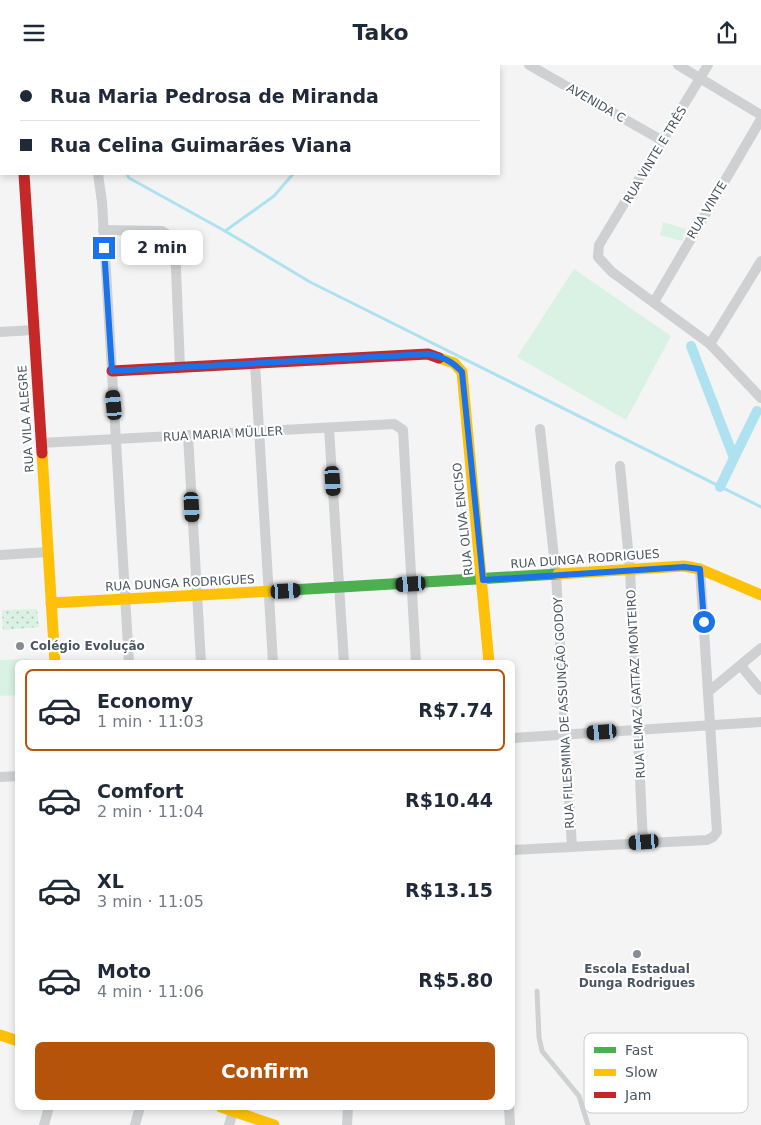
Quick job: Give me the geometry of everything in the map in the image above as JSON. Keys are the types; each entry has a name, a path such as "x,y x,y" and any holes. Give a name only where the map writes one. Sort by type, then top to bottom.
{"street":[{"name":"AVENIDA C","path":"529,65 663,141"},
{"path":"678,65 761,115"},
{"name":"RUA VINTE E TRÊS","path":"654,301 601,263 597,252 708,65"},
{"name":"RUA VINTE","path":"654,301 761,119"},
{"name":"RUA VILA ALEGRE","path":"24,175 54,660"},
{"path":"98,175 102,192 129,660"},
{"path":"103,230 162,231 170,236 175,245 180,367"},
{"path":"710,344 761,261"},
{"path":"654,301 710,344 761,398"},
{"path":"0,331 34,330"},
{"name":"RUA OLIVA ENCISO","path":"255,363 428,354 454,363 462,372 490,660"},
{"path":"112,371 255,363 272,660"},
{"name":"RUA MARIA MÜLLER","path":"41,443 394,424 403,430 411,584"},
{"path":"329,428 344,660"},
{"name":"RUA FILESMINA DE ASSUNÇÃO GODOY","path":"540,429 556,575 572,847"},
{"path":"188,435 201,660"},
{"name":"RUA ELMAZ GATTAZ MONTEIRO","path":"620,466 630,570 644,842"},
{"path":"0,555 48,552"},
{"name":"RUA DUNGA RODRIGUES","path":"51,603 483,580 684,567 700,569 761,595"},
{"path":"515,850 707,840 717,832 700,569"},
{"path":"411,584 416,660"},
{"path":"708,692 742,666 761,648"},
{"path":"742,666 761,690"},
{"path":"515,738 761,722"},
{"path":"0,777 15,776"},
{"path":"0,1035 15,1040"},
{"path":"44,1125 48,1110"},
{"path":"135,1125 139,1110"},
{"path":"228,1110 274,1125"},
{"path":"347,1125 348,1110"},
{"path":"510,1110 510,1125"},
{"path":"229,1125 233,1112"}],"lane":[{"path":"537,991 539,1037 542,1051 579,1095 584,1112"},
{"path":"584,1113 588,1125"}],"green space":[{"path":"663,222 686,229 682,241 660,235"},
{"path":"574,269 671,336 626,420 517,357"},
{"path":"37,609 39,627 3,630 2,610"},
{"path":"28,659 15,660 15,695 0,696 0,660"}],"waterway":[{"path":"128,175 129,178 225,231 310,282 761,507"},
{"path":"225,231 274,196 292,175"},
{"path":"691,346 734,458 720,487"},
{"path":"734,458 757,411"}],"traffic: fast":[{"path":"274,591 558,574"}],"traffic: slow":[{"path":"439,358 454,363 462,372 489,660"},
{"path":"42,453 55,660"},
{"path":"558,574 684,566 700,569 761,595"},
{"path":"51,603 274,591"},
{"path":"0,1035 15,1040"},
{"path":"230,1110 274,1125"}],"traffic: jam":[{"path":"24,175 42,453"},
{"path":"112,371 428,354 439,358"}],"place":[{"name":"Colégio Evolução","path":"20,646"},
{"name":"Escola Estadual Dunga Rodrigues","path":"637,954"}],"route":[{"path":"104,248 112,371 428,354 442,357 454,363 462,372 483,580 684,567 700,569 704,622"}]}
